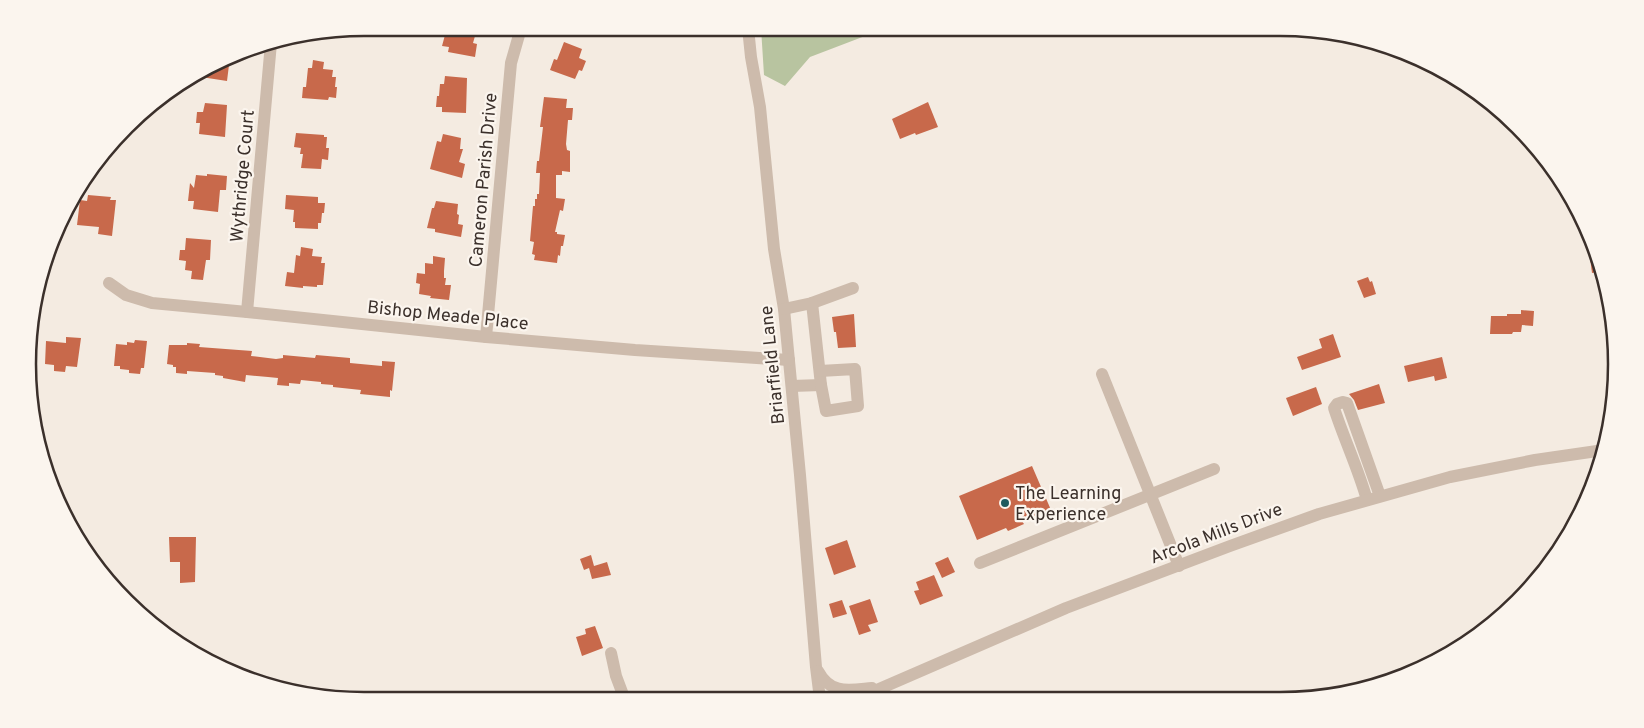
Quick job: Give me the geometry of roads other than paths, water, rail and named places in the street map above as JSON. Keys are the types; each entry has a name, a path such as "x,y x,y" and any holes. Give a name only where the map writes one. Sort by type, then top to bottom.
{"street":[{"name":"Cameron Parish Drive","path":"486,337 511,63 519,36"},
{"name":"Briarfield Lane","path":"749,36 760,107 774,249 784,308 819,692"},
{"name":"Wythridge Court","path":"247,312 270,50"},
{"name":"Bishop Meade Place","path":"109,283 126,295 152,304 486,337 635,350 789,360"},
{"path":"784,308 812,303 853,288"},
{"path":"812,303 821,384 826,411 858,406 855,369 820,371"},
{"path":"1102,374 1179,566"},
{"path":"792,386 821,384"},
{"path":"1367,500 1334,408 1336,404 1343,402 1347,404 1380,496"},
{"name":"Arcola Mills Drive","path":"873,692 1066,608 1311,517 1459,475 1535,460 1596,451"},
{"path":"980,564 1214,469"},
{"path":"611,653 622,692"},
{"path":"816,666 826,683 836,688 847,690 882,688"}],"place":[{"name":"The Learning Experience","path":"1005,503"}]}
